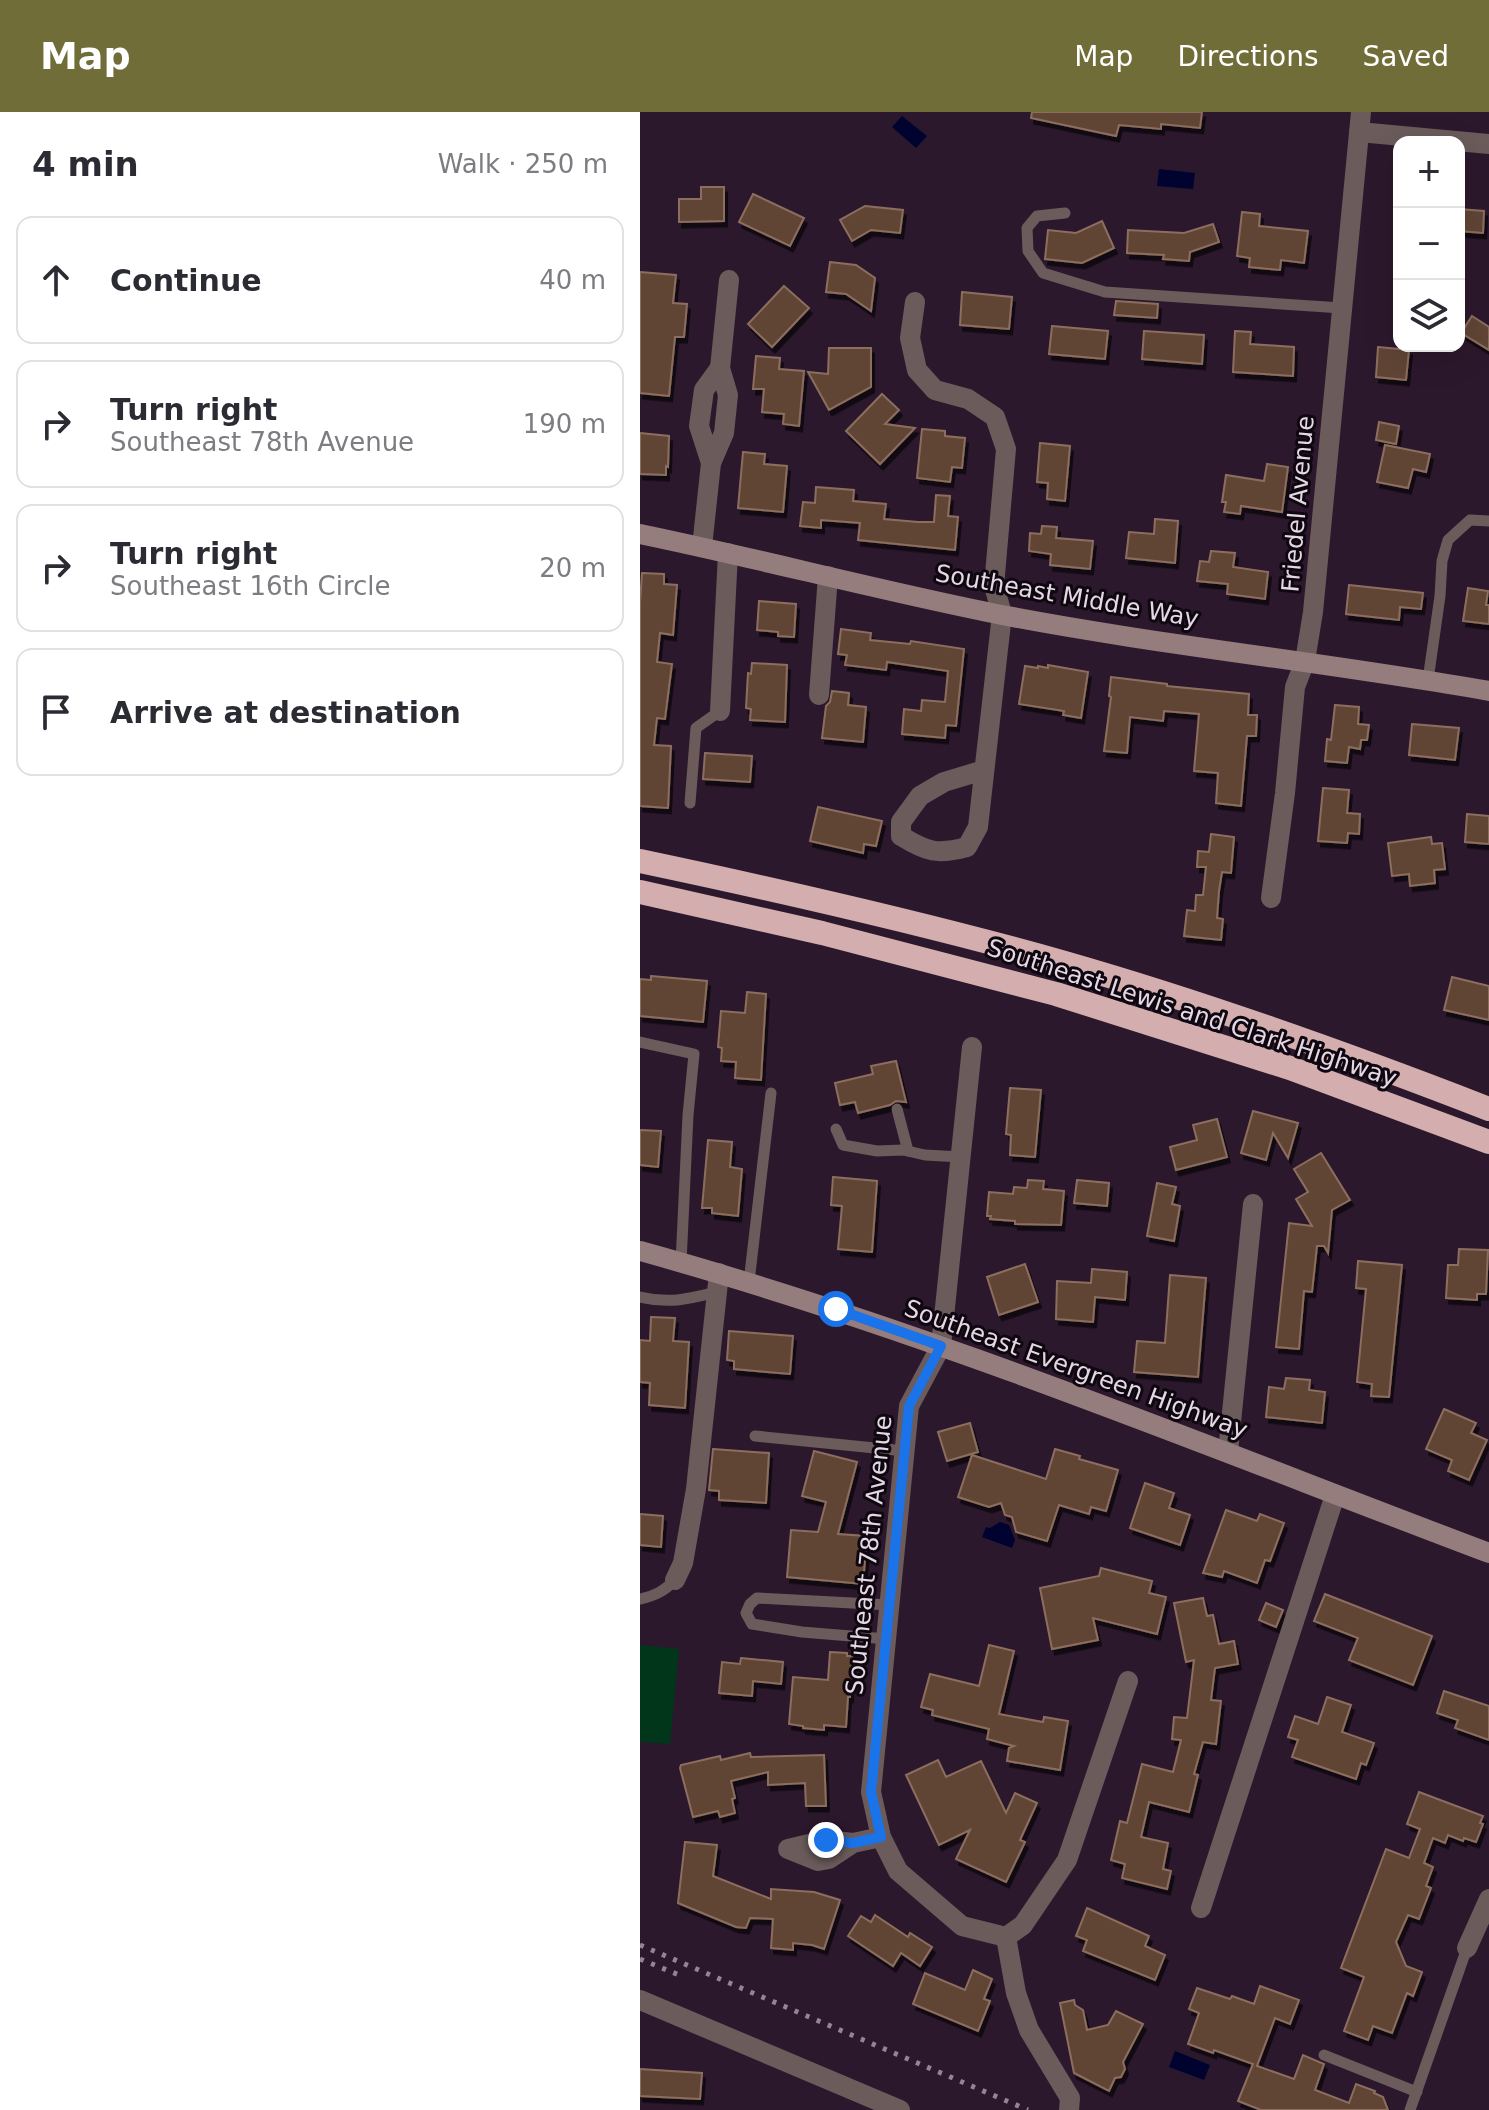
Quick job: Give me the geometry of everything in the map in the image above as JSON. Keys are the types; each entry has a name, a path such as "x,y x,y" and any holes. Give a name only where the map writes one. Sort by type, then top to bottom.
{"highway":[{"name":"Southeast Lewis and Clark Highway","path":"640,861 831,902 1064,963 1295,1037 1489,1109"},
{"name":"Southeast Lewis and Clark Highway","path":"640,892 822,933 1056,994 1290,1068 1489,1142"},
{"path":"1459,1097 1489,1103"}],"street":[{"path":"1360,122 1489,144"},
{"name":"Friedel Avenue","path":"1271,898 1295,687 1305,661 1313,612 1360,122"},
{"path":"702,547 711,463 724,433 727,407 728,395 720,368 729,280"},
{"path":"915,302 910,338 917,370 935,390 968,399 995,417 1006,449 994,586 1002,614 978,827 967,847 946,853 921,849 901,836 901,822 920,796 944,782 984,770"},
{"name":"Southeast Middle Way","path":"640,534 1002,614 1489,691"},
{"path":"720,711 728,553"},
{"path":"819,695 828,576"},
{"name":"Southeast 78th Avenue","path":"972,1047 941,1346 909,1406 871,1792 881,1837 898,1871 962,1926 1006,1937"},
{"path":"1228,1452 1253,1204"},
{"name":"Southeast Evergreen Highway","path":"640,1251 681,1263 718,1282 749,1282 941,1346 1489,1553"},
{"path":"675,1580 683,1563 696,1489 718,1282"},
{"path":"1201,1908 1335,1495"},
{"path":"1069,2110 1070,2098 1029,2030 1016,1993 1006,1937 1023,1925 1067,1860 1128,1681"},
{"path":"853,1843 881,1837"},
{"path":"1467,1948 1489,1899"},
{"path":"640,2000 900,2110"}],"lane":[{"path":"1065,213 1037,216 1027,228 1028,251 1043,273 1105,292 1342,308"},
{"path":"1428,680 1442,561 1448,540 1470,520 1489,521"},
{"path":"690,803 696,728 720,711"},
{"path":"640,1042 694,1054 681,1263"},
{"path":"749,1282 771,1093"},
{"path":"897,1109 908,1151"},
{"path":"836,1129 843,1145 877,1151 961,1157"},
{"path":"640,1297 660,1302 689,1299 718,1282"},
{"path":"755,1436 905,1451"},
{"path":"640,1599 654,1597 675,1580"},
{"path":"887,1639 802,1632 752,1624 746,1613 757,1598 890,1605"},
{"path":"1410,2110 1467,1948"},
{"path":"1324,2055 1417,2092"}],"green space":[{"path":"640,1645 679,1649 670,1744 640,1742"}],"water":[{"path":"902,116 927,136 916,148 892,127"},
{"path":"1159,169 1195,173 1193,189 1157,186"},
{"path":"1000,1522 1009,1525 1015,1540 1012,1548 982,1537 986,1527"},
{"path":"1175,2051 1210,2065 1204,2080 1169,2067"}],"building":[{"path":"1032,112 1202,112 1200,128 1161,124 1161,129 1119,125 1116,136 1031,118"},
{"path":"701,187 724,187 724,221 679,222 679,199 701,199"},
{"path":"753,194 804,218 790,246 739,222"},
{"path":"865,206 903,210 900,233 871,230 852,241 840,220"},
{"path":"1465,209 1484,211 1483,233 1465,232"},
{"path":"1242,212 1260,214 1259,226 1308,231 1304,263 1281,260 1280,270 1249,267 1250,258 1237,256"},
{"path":"1102,221 1114,248 1082,263 1045,259 1048,230 1076,233"},
{"path":"1213,224 1219,242 1190,252 1189,261 1163,259 1164,255 1127,253 1128,230 1184,233"},
{"path":"830,262 856,265 875,278 871,311 846,294 826,292"},
{"path":"640,272 676,275 673,303 687,304 684,337 675,337 669,396 640,393"},
{"path":"784,286 809,308 772,347 748,324"},
{"path":"962,292 1012,297 1009,329 960,325"},
{"path":"1116,301 1158,304 1157,318 1114,315"},
{"path":"1472,316 1489,327 1489,350 1465,335 1465,327"},
{"path":"1052,326 1108,331 1105,359 1049,354"},
{"path":"1144,331 1204,335 1202,364 1142,359"},
{"path":"1235,331 1251,332 1250,344 1294,347 1293,376 1233,372"},
{"path":"1378,347 1393,348 1393,352 1409,352 1406,380 1376,377"},
{"path":"829,348 871,348 871,387 829,410 808,372 828,374"},
{"path":"756,356 780,358 779,369 804,371 799,426 783,424 784,414 762,412 764,389 753,389"},
{"path":"882,394 899,410 885,424 915,428 880,464 846,431"},
{"path":"1379,422 1399,426 1396,444 1376,440"},
{"path":"922,429 945,431 945,436 965,438 962,468 952,467 950,482 917,478"},
{"path":"640,433 669,436 666,475 640,474"},
{"path":"1040,443 1070,446 1065,501 1047,499 1048,483 1037,482"},
{"path":"1385,445 1430,454 1426,472 1413,469 1408,488 1377,482"},
{"path":"743,452 765,454 764,464 787,466 783,512 738,508"},
{"path":"1267,464 1288,467 1282,512 1241,506 1240,514 1224,512 1226,502 1222,502 1226,475 1264,481"},
{"path":"816,487 854,490 853,501 886,504 884,519 918,522 934,522 936,495 950,496 948,516 958,517 955,550 858,540 860,523 821,520 821,528 800,526 803,502 815,503"},
{"path":"1155,519 1178,521 1175,563 1126,558 1129,532 1154,534"},
{"path":"1042,526 1057,527 1056,538 1093,541 1090,569 1050,565 1051,554 1029,551 1030,533 1041,534"},
{"path":"1211,551 1235,553 1233,567 1268,572 1265,599 1227,594 1228,584 1197,581 1200,561 1209,562"},
{"path":"642,573 664,574 664,584 677,585 673,635 660,633 657,662 672,664 665,719 657,718 654,745 671,746 668,808 640,806"},
{"path":"1349,585 1423,593 1421,609 1400,607 1399,620 1346,614"},
{"path":"1468,588 1488,591 1486,605 1489,605 1489,624 1463,621"},
{"path":"759,601 796,604 794,637 757,630"},
{"path":"841,629 871,633 870,640 910,644 911,641 964,649 956,726 946,725 945,738 902,734 904,709 921,711 922,700 945,702 948,671 887,662 886,670 845,665 847,655 838,654"},
{"path":"752,663 787,665 785,722 750,720 751,709 746,708 748,673 751,674"},
{"path":"1048,665 1088,672 1081,718 1063,715 1064,711 1019,704 1025,666 1048,668"},
{"path":"1111,677 1249,694 1248,715 1257,715 1256,736 1247,736 1241,806 1216,803 1218,773 1194,771 1199,714 1164,711 1163,721 1130,717 1127,753 1104,751"},
{"path":"832,691 849,693 848,705 866,707 863,742 822,738 826,706"},
{"path":"1335,705 1359,707 1358,724 1369,725 1367,740 1361,740 1360,749 1349,747 1347,763 1325,761"},
{"path":"1412,724 1459,728 1455,760 1409,755"},
{"path":"705,753 752,756 750,782 703,779"},
{"path":"1323,788 1349,790 1347,813 1360,814 1359,834 1348,833 1347,843 1318,841"},
{"path":"818,807 882,821 876,846 864,844 863,853 810,841"},
{"path":"1467,814 1489,816 1489,844 1465,842"},
{"path":"1211,834 1234,837 1231,873 1222,872 1219,891 1217,918 1223,919 1221,940 1184,936 1187,910 1195,911 1196,895 1203,895 1206,867 1197,867 1198,851 1209,852"},
{"path":"1431,837 1432,844 1442,843 1445,869 1434,870 1435,883 1410,886 1409,874 1392,876 1388,843"},
{"path":"651,976 707,981 703,1022 640,1016 640,979 651,980"},
{"path":"1452,977 1489,986 1489,1020 1444,1010"},
{"path":"747,992 766,994 761,1080 735,1078 736,1062 721,1061 722,1048 718,1047 721,1011 745,1013"},
{"path":"896,1061 906,1102 896,1101 858,1113 855,1102 840,1105 835,1083 873,1074 871,1066"},
{"path":"1010,1088 1041,1090 1035,1157 1010,1155 1011,1135 1006,1134"},
{"path":"1253,1111 1298,1123 1288,1158 1273,1133 1266,1160 1241,1153"},
{"path":"1217,1119 1227,1157 1176,1170 1170,1147 1197,1140 1193,1125"},
{"path":"640,1130 661,1131 658,1167 640,1165"},
{"path":"708,1140 732,1142 730,1167 742,1169 738,1216 712,1213 712,1208 702,1208"},
{"path":"1321,1153 1350,1200 1332,1210 1328,1253 1324,1246 1317,1246 1312,1292 1304,1291 1299,1349 1276,1347 1289,1223 1312,1226 1296,1199 1308,1192 1294,1169"},
{"path":"833,1177 877,1181 872,1252 838,1249 842,1206 831,1205"},
{"path":"1028,1180 1044,1181 1043,1189 1064,1191 1061,1225 1015,1224 1015,1221 990,1219 991,1216 987,1216 989,1192 1013,1194 1014,1187 1027,1188"},
{"path":"1077,1180 1109,1183 1107,1206 1074,1203"},
{"path":"1157,1183 1176,1187 1172,1204 1180,1206 1174,1241 1147,1236"},
{"path":"1459,1249 1488,1250 1486,1294 1477,1294 1477,1300 1446,1298 1448,1265 1458,1265"},
{"path":"1358,1261 1402,1265 1389,1397 1371,1396 1372,1384 1357,1382 1366,1289 1356,1288"},
{"path":"1025,1264 1038,1302 999,1315 987,1277"},
{"path":"1092,1269 1127,1272 1125,1300 1095,1297 1093,1322 1056,1319 1057,1281 1091,1283"},
{"path":"1170,1275 1206,1278 1198,1377 1134,1372 1137,1341 1165,1343"},
{"path":"651,1317 675,1318 673,1341 689,1342 685,1408 649,1405 650,1383 640,1382 640,1340 650,1341"},
{"path":"729,1331 793,1336 790,1374 734,1369 734,1361 727,1360"},
{"path":"1286,1378 1310,1380 1309,1390 1325,1392 1322,1423 1266,1417 1269,1387 1284,1389"},
{"path":"1444,1409 1476,1423 1471,1433 1487,1440 1469,1480 1448,1471 1452,1460 1426,1449"},
{"path":"970,1423 978,1452 947,1461 938,1432"},
{"path":"713,1449 769,1453 766,1503 719,1500 719,1491 709,1490"},
{"path":"1055,1449 1118,1470 1106,1511 1091,1507 1089,1514 1059,1505 1047,1541 1016,1532 1012,1517 1005,1515 1001,1503 989,1507 958,1497 972,1455 1046,1479"},
{"path":"814,1451 857,1462 838,1534 867,1536 863,1584 787,1577 791,1530 818,1532 826,1502 802,1496"},
{"path":"1145,1483 1174,1493 1169,1508 1190,1515 1180,1545 1130,1528"},
{"path":"1226,1510 1257,1521 1260,1514 1284,1523 1270,1561 1265,1560 1257,1583 1224,1571 1222,1577 1203,1573"},
{"path":"640,1514 663,1516 661,1547 640,1545"},
{"path":"1101,1568 1152,1581 1149,1593 1166,1597 1157,1634 1093,1618 1098,1640 1052,1649 1040,1588 1099,1576"},
{"path":"1325,1594 1432,1636 1413,1685 1349,1660 1358,1638 1314,1621"},
{"path":"1203,1598 1207,1616 1213,1615 1219,1644 1234,1641 1238,1664 1215,1668 1211,1700 1221,1701 1216,1744 1203,1742 1194,1774 1198,1775 1189,1812 1149,1802 1141,1837 1168,1843 1163,1869 1171,1871 1167,1889 1122,1878 1125,1864 1111,1860 1120,1821 1127,1823 1142,1764 1173,1772 1181,1740 1172,1739 1174,1717 1187,1718 1194,1660 1186,1662 1174,1603"},
{"path":"1266,1603 1283,1610 1276,1627 1259,1620"},
{"path":"989,1645 1014,1651 999,1714 1043,1722 1044,1717 1068,1721 1060,1770 1007,1761 1009,1748 1014,1746 987,1739 989,1729 932,1715 933,1710 921,1707 930,1674 979,1686"},
{"path":"830,1652 852,1656 846,1727 824,1725 824,1730 789,1724 793,1677 828,1680"},
{"path":"741,1658 783,1662 781,1684 753,1681 752,1696 719,1693 722,1662 740,1664"},
{"path":"1444,1691 1489,1706 1489,1740 1455,1728 1458,1720 1437,1713"},
{"path":"1327,1697 1351,1705 1342,1732 1374,1743 1366,1765 1361,1763 1356,1779 1292,1757 1298,1740 1288,1737 1295,1716 1318,1724"},
{"path":"750,1753 751,1757 824,1755 826,1806 806,1806 805,1783 768,1785 768,1772 731,1781 735,1813 720,1817 718,1811 693,1817 681,1765"},
{"path":"938,1760 946,1777 981,1761 1006,1813 1015,1793 1037,1803 1020,1840 1025,1842 1006,1882 956,1859 970,1830 939,1845 906,1775"},
{"path":"1419,1792 1483,1816 1480,1823 1483,1824 1476,1842 1448,1835 1445,1843 1433,1838 1424,1863 1433,1867 1426,1886 1431,1888 1419,1919 1408,1915 1396,1942 1406,1966 1422,1972 1413,1996 1407,1993 1392,2033 1373,2026 1368,2040 1344,2031 1364,1977 1341,1968 1386,1849 1409,1858 1420,1829 1407,1824"},
{"path":"685,1842 717,1845 713,1876 771,1899 771,1889 814,1892 840,1900 824,1949 793,1943 793,1950 771,1948 773,1919 750,1918 746,1928 736,1927 678,1903"},
{"path":"1087,1908 1149,1936 1145,1946 1165,1955 1155,1980 1083,1951 1087,1940 1076,1936"},
{"path":"875,1915 908,1937 910,1933 932,1947 920,1966 901,1953 893,1966 848,1936 861,1916 871,1922"},
{"path":"973,1970 992,1979 984,1999 990,2001 978,2031 913,2004 925,1973 965,1990"},
{"path":"1260,1986 1299,2000 1290,2024 1275,2018 1257,2066 1294,2079 1303,2055 1324,2064 1315,2090 1349,2103 1356,2084 1383,2097 1388,2110 1261,2110 1238,2101 1253,2064 1188,2044 1199,2013 1189,2009 1197,1988 1254,2004"},
{"path":"1074,2000 1075,2005 1083,2010 1087,2030 1108,2025 1116,2011 1143,2024 1123,2062 1125,2069 1121,2077 1115,2078 1109,2091 1074,2073 1060,2003"},
{"path":"640,2069 702,2073 700,2099 640,2096"}],"railway":[{"path":"640,1945 1028,2110"},
{"path":"640,1959 684,1977"}],"route":[{"path":"826,1840 853,1843 881,1837 871,1792 909,1406 941,1346 836,1309"}]}
